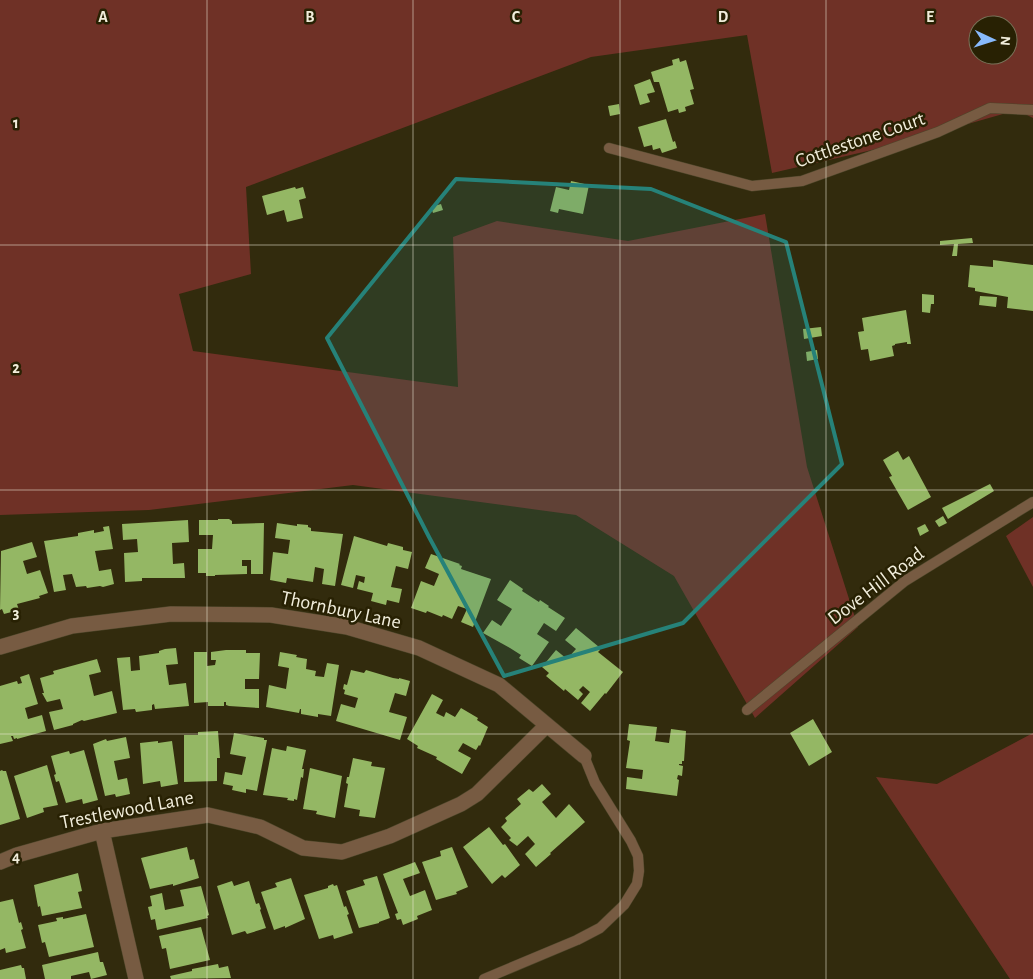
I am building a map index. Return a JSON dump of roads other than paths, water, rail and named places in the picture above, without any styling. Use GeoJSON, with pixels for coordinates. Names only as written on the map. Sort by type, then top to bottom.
{"type":"FeatureCollection","features":[{"type":"Feature","properties":{"kind":"street","name":"Thornbury Lane"},"geometry":{"type":"LineString","coordinates":[[0,647],[72,626],[171,614],[271,615],[348,628],[420,648],[499,685],[584,756]]}},
{"type":"Feature","properties":{"kind":"street","name":"Trestlewood Lane"},"geometry":{"type":"LineString","coordinates":[[0,862],[17,855],[102,831],[208,815],[260,827],[303,848],[342,852],[390,836],[461,804],[477,794],[547,725]]}},
{"type":"Feature","properties":{"kind":"street"},"geometry":{"type":"LineString","coordinates":[[102,831],[136,979]]}},
{"type":"Feature","properties":{"kind":"lane","name":"Cottlestone Court"},"geometry":{"type":"LineString","coordinates":[[609,148],[752,186],[802,181],[938,132],[990,108],[1033,110]]}},
{"type":"Feature","properties":{"kind":"lane","name":"Dove Hill Road"},"geometry":{"type":"LineString","coordinates":[[747,710],[905,581],[1033,502]]}},
{"type":"Feature","properties":{"kind":"lane"},"geometry":{"type":"LineString","coordinates":[[484,979],[577,940],[600,928],[624,904],[637,884],[639,871],[638,856],[631,841],[595,783],[584,756]]}}]}
